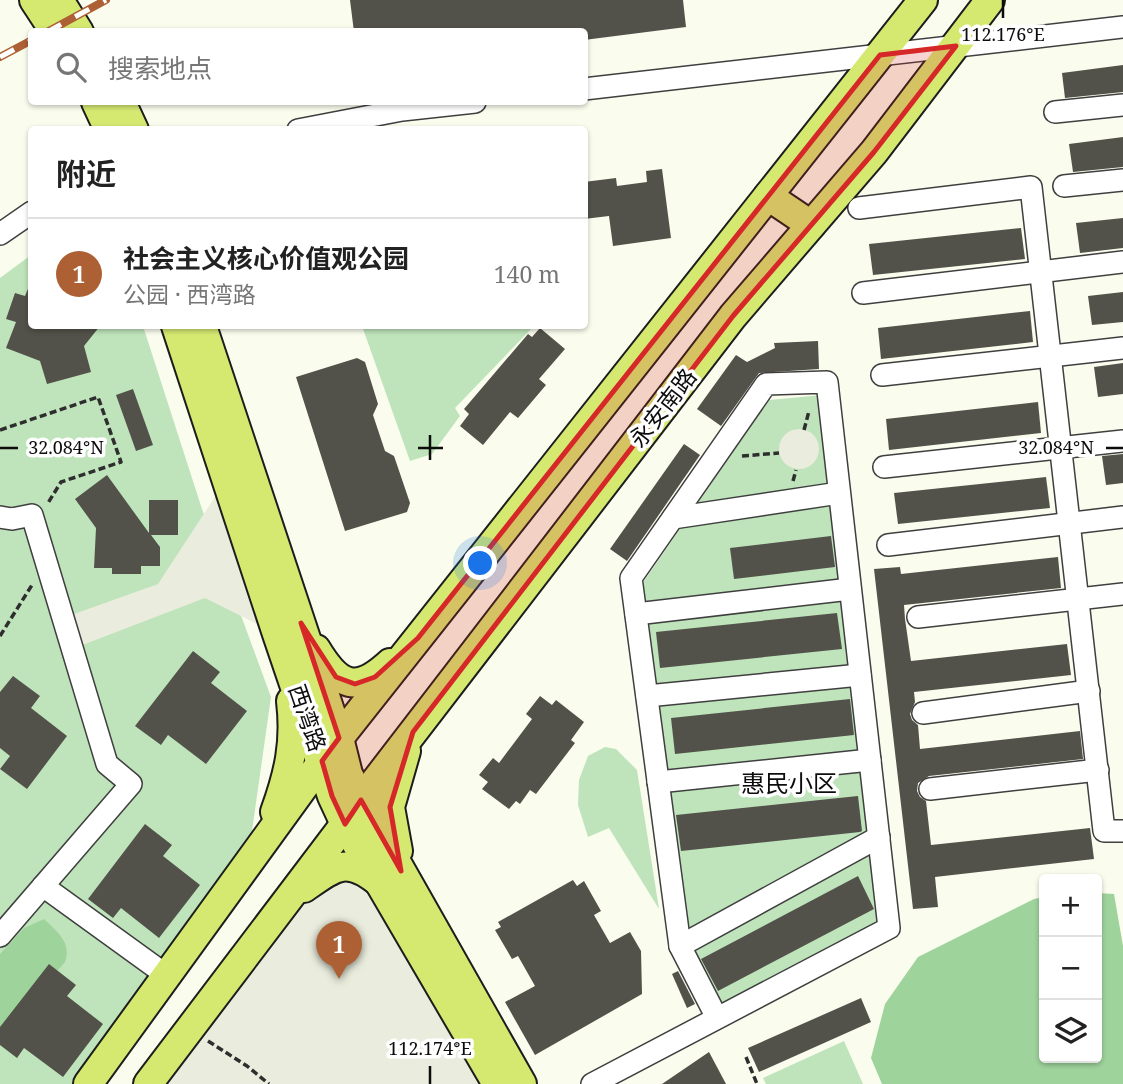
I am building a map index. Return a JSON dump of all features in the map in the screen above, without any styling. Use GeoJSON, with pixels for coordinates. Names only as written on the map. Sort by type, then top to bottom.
{"type":"FeatureCollection","features":[{"type":"Feature","properties":{"kind":"main road"},"geometry":{"type":"LineString","coordinates":[[34,0],[52,28]]}},
{"type":"Feature","properties":{"kind":"main road"},"geometry":{"type":"LineString","coordinates":[[59,0],[76,28]]}},
{"type":"Feature","properties":{"kind":"main road"},"geometry":{"type":"LineString","coordinates":[[88,1084],[339,738],[923,0]]}},
{"type":"Feature","properties":{"kind":"main road","name":"永安南路"},"geometry":{"type":"LineString","coordinates":[[148,1084],[361,800],[733,316],[874,152],[990,0]]}},
{"type":"Feature","properties":{"kind":"main road"},"geometry":{"type":"LineString","coordinates":[[97,105],[107,126]]}},
{"type":"Feature","properties":{"kind":"main road"},"geometry":{"type":"LineString","coordinates":[[122,105],[132,126]]}},
{"type":"Feature","properties":{"kind":"main road"},"geometry":{"type":"LineString","coordinates":[[768,196],[811,225]]}},
{"type":"Feature","properties":{"kind":"main road","name":"西湾路"},"geometry":{"type":"LineString","coordinates":[[177,329],[332,796],[345,824],[390,877],[522,1084]]}},
{"type":"Feature","properties":{"kind":"main road","name":"西湾路"},"geometry":{"type":"LineString","coordinates":[[203,329],[339,738],[348,774],[361,800],[390,877],[498,1084]]}},
{"type":"Feature","properties":{"kind":"main road"},"geometry":{"type":"LineString","coordinates":[[301,623],[336,677],[355,684],[375,677],[418,638]]}},
{"type":"Feature","properties":{"kind":"main road"},"geometry":{"type":"LineString","coordinates":[[264,840],[290,764],[294,731],[287,664]]}},
{"type":"Feature","properties":{"kind":"main road"},"geometry":{"type":"LineString","coordinates":[[288,900],[332,868],[347,866],[390,877],[390,807],[413,732]]}},
{"type":"Feature","properties":{"kind":"street"},"geometry":{"type":"LineString","coordinates":[[588,89],[1123,27]]}},
{"type":"Feature","properties":{"kind":"street"},"geometry":{"type":"LineString","coordinates":[[319,126],[402,110],[448,105]]}},
{"type":"Feature","properties":{"kind":"street"},"geometry":{"type":"LineString","coordinates":[[1055,112],[1123,105]]}},
{"type":"Feature","properties":{"kind":"street"},"geometry":{"type":"LineString","coordinates":[[1064,186],[1123,180]]}},
{"type":"Feature","properties":{"kind":"street"},"geometry":{"type":"LineString","coordinates":[[859,208],[1031,187],[1104,831],[1123,831]]}},
{"type":"Feature","properties":{"kind":"street"},"geometry":{"type":"LineString","coordinates":[[0,234],[28,215]]}},
{"type":"Feature","properties":{"kind":"street"},"geometry":{"type":"LineString","coordinates":[[863,293],[1123,262]]}},
{"type":"Feature","properties":{"kind":"street"},"geometry":{"type":"LineString","coordinates":[[882,375],[1123,348]]}},
{"type":"Feature","properties":{"kind":"street"},"geometry":{"type":"LineString","coordinates":[[592,1084],[889,928],[827,382],[766,384],[631,578],[680,946],[717,1018]]}},
{"type":"Feature","properties":{"kind":"street"},"geometry":{"type":"LineString","coordinates":[[884,467],[1123,441]]}},
{"type":"Feature","properties":{"kind":"street"},"geometry":{"type":"LineString","coordinates":[[673,518],[839,493]]}},
{"type":"Feature","properties":{"kind":"street"},"geometry":{"type":"LineString","coordinates":[[0,517],[12,519],[32,514],[107,764],[131,784],[0,936]]}},
{"type":"Feature","properties":{"kind":"street"},"geometry":{"type":"LineString","coordinates":[[888,545],[1123,517]]}},
{"type":"Feature","properties":{"kind":"street"},"geometry":{"type":"LineString","coordinates":[[636,614],[850,589]]}},
{"type":"Feature","properties":{"kind":"street"},"geometry":{"type":"LineString","coordinates":[[918,617],[1123,594]]}},
{"type":"Feature","properties":{"kind":"street"},"geometry":{"type":"LineString","coordinates":[[647,696],[860,675]]}},
{"type":"Feature","properties":{"kind":"street"},"geometry":{"type":"LineString","coordinates":[[923,713],[1089,691]]}},
{"type":"Feature","properties":{"kind":"street"},"geometry":{"type":"LineString","coordinates":[[658,782],[870,760]]}},
{"type":"Feature","properties":{"kind":"street"},"geometry":{"type":"LineString","coordinates":[[930,789],[1098,770]]}},
{"type":"Feature","properties":{"kind":"street"},"geometry":{"type":"LineString","coordinates":[[680,946],[879,838]]}},
{"type":"Feature","properties":{"kind":"street"},"geometry":{"type":"LineString","coordinates":[[43,886],[166,975]]}},
{"type":"Feature","properties":{"kind":"path"},"geometry":{"type":"LineString","coordinates":[[0,430],[98,397],[121,463],[61,482],[46,505],[32,514]]}},
{"type":"Feature","properties":{"kind":"path"},"geometry":{"type":"LineString","coordinates":[[715,457],[779,453]]}},
{"type":"Feature","properties":{"kind":"path"},"geometry":{"type":"LineString","coordinates":[[0,636],[46,562]]}},
{"type":"Feature","properties":{"kind":"path"},"geometry":{"type":"LineString","coordinates":[[189,1029],[247,1066],[269,1084]]}},
{"type":"Feature","properties":{"kind":"path"},"geometry":{"type":"LineString","coordinates":[[746,1057],[757,1084]]}},
{"type":"Feature","properties":{"kind":"highlighted area"},"geometry":{"type":"Polygon","coordinates":[[[956,46],[874,152],[733,316],[413,732],[390,807],[401,871],[361,800],[345,824],[332,796],[322,761],[339,738],[301,623],[336,677],[355,684],[375,677],[418,638],[880,55],[956,46]]]}},
{"type":"Feature","properties":{"kind":"green space"},"geometry":{"type":"Polygon","coordinates":[[[28,257],[28,329],[144,329],[202,509],[271,697],[251,838],[78,1084],[0,1084],[0,278],[28,257]]]}},
{"type":"Feature","properties":{"kind":"green space"},"geometry":{"type":"Polygon","coordinates":[[[363,329],[531,329],[455,408],[460,416],[432,454],[410,461],[363,329]]]}},
{"type":"Feature","properties":{"kind":"green space"},"geometry":{"type":"Polygon","coordinates":[[[822,395],[882,911],[876,926],[720,1005],[691,950],[642,584],[769,400],[822,395]]]}},
{"type":"Feature","properties":{"kind":"green space"},"geometry":{"type":"Polygon","coordinates":[[[605,747],[616,749],[637,770],[659,909],[609,828],[588,837],[578,805],[579,780],[588,756],[605,747]]]}},
{"type":"Feature","properties":{"kind":"green space"},"geometry":{"type":"Polygon","coordinates":[[[1102,893],[1114,894],[1123,946],[1123,1084],[882,1084],[871,1058],[885,1004],[918,957],[1039,898],[1039,1063],[1102,1063],[1102,893]]]}},
{"type":"Feature","properties":{"kind":"green space"},"geometry":{"type":"Polygon","coordinates":[[[44,919],[65,943],[65,962],[0,1035],[0,954],[24,928],[44,919]]]}},
{"type":"Feature","properties":{"kind":"green space"},"geometry":{"type":"Polygon","coordinates":[[[844,1041],[863,1084],[766,1084],[763,1078],[844,1041]]]}},
{"type":"Feature","properties":{"kind":"shaded area"},"geometry":{"type":"Polygon","coordinates":[[[799,429],[807,430],[813,435],[818,441],[818,457],[813,463],[807,468],[799,469],[791,468],[785,463],[780,457],[779,449],[780,441],[785,435],[791,430],[799,429]]]}},
{"type":"Feature","properties":{"kind":"shaded area"},"geometry":{"type":"Polygon","coordinates":[[[226,480],[277,634],[205,598],[72,649],[63,618],[158,584],[226,480]]]}},
{"type":"Feature","properties":{"kind":"shaded area"},"geometry":{"type":"Polygon","coordinates":[[[345,824],[497,1084],[148,1084],[345,824]]]}},
{"type":"Feature","properties":{"kind":"building"},"geometry":{"type":"Polygon","coordinates":[[[350,0],[683,0],[686,27],[588,39],[588,28],[354,28],[350,0]]]}},
{"type":"Feature","properties":{"kind":"building"},"geometry":{"type":"Polygon","coordinates":[[[1123,65],[1123,92],[1065,98],[1062,73],[1123,65]]]}},
{"type":"Feature","properties":{"kind":"building"},"geometry":{"type":"Polygon","coordinates":[[[1123,137],[1123,167],[1073,172],[1069,144],[1123,137]]]}},
{"type":"Feature","properties":{"kind":"building"},"geometry":{"type":"Polygon","coordinates":[[[662,169],[671,238],[613,246],[609,216],[588,219],[588,182],[616,178],[617,186],[647,182],[646,171],[662,169]]]}},
{"type":"Feature","properties":{"kind":"building"},"geometry":{"type":"Polygon","coordinates":[[[1123,218],[1123,248],[1080,253],[1076,223],[1123,218]]]}},
{"type":"Feature","properties":{"kind":"building"},"geometry":{"type":"Polygon","coordinates":[[[1021,228],[1025,259],[873,275],[869,244],[1021,228]]]}},
{"type":"Feature","properties":{"kind":"building"},"geometry":{"type":"Polygon","coordinates":[[[28,289],[28,329],[98,329],[84,346],[91,372],[47,384],[40,361],[6,348],[16,322],[6,319],[15,293],[25,296],[28,289]]]}},
{"type":"Feature","properties":{"kind":"building"},"geometry":{"type":"Polygon","coordinates":[[[1123,292],[1123,322],[1092,325],[1088,296],[1123,292]]]}},
{"type":"Feature","properties":{"kind":"building"},"geometry":{"type":"Polygon","coordinates":[[[1030,311],[1033,342],[881,359],[878,328],[1030,311]]]}},
{"type":"Feature","properties":{"kind":"building"},"geometry":{"type":"Polygon","coordinates":[[[541,329],[565,349],[539,379],[546,385],[518,418],[510,412],[483,445],[460,426],[469,414],[464,409],[528,334],[532,337],[541,329]]]}},
{"type":"Feature","properties":{"kind":"building"},"geometry":{"type":"Polygon","coordinates":[[[818,341],[819,369],[759,373],[721,426],[697,409],[736,355],[747,362],[775,348],[774,343],[818,341]]]}},
{"type":"Feature","properties":{"kind":"building"},"geometry":{"type":"Polygon","coordinates":[[[357,358],[365,362],[378,404],[373,415],[385,451],[394,456],[410,503],[407,512],[345,531],[296,377],[357,358]]]}},
{"type":"Feature","properties":{"kind":"building"},"geometry":{"type":"Polygon","coordinates":[[[1123,363],[1123,394],[1098,397],[1094,367],[1123,363]]]}},
{"type":"Feature","properties":{"kind":"building"},"geometry":{"type":"Polygon","coordinates":[[[133,389],[153,445],[136,451],[116,395],[133,389]]]}},
{"type":"Feature","properties":{"kind":"building"},"geometry":{"type":"Polygon","coordinates":[[[1038,402],[1041,433],[889,450],[886,419],[1038,402]]]}},
{"type":"Feature","properties":{"kind":"building"},"geometry":{"type":"Polygon","coordinates":[[[684,444],[700,455],[627,561],[610,549],[684,444]]]}},
{"type":"Feature","properties":{"kind":"building"},"geometry":{"type":"Polygon","coordinates":[[[1123,454],[1123,483],[1106,485],[1102,456],[1123,454]]]}},
{"type":"Feature","properties":{"kind":"building"},"geometry":{"type":"Polygon","coordinates":[[[107,475],[149,533],[149,500],[178,500],[178,535],[151,535],[160,547],[160,566],[141,566],[141,574],[112,574],[112,568],[94,568],[96,528],[75,499],[107,475]]]}},
{"type":"Feature","properties":{"kind":"building"},"geometry":{"type":"Polygon","coordinates":[[[1046,477],[1050,508],[898,524],[894,493],[1046,477]]]}},
{"type":"Feature","properties":{"kind":"building"},"geometry":{"type":"Polygon","coordinates":[[[831,536],[835,567],[734,579],[730,548],[831,536]]]}},
{"type":"Feature","properties":{"kind":"building"},"geometry":{"type":"Polygon","coordinates":[[[1058,557],[1061,588],[904,605],[905,619],[911,661],[1067,644],[1071,675],[914,692],[915,702],[910,714],[918,725],[920,749],[1080,731],[1083,759],[929,776],[918,783],[917,791],[926,801],[931,845],[1090,828],[1094,859],[935,877],[938,907],[913,909],[874,569],[900,567],[901,574],[1058,557]]]}},
{"type":"Feature","properties":{"kind":"building"},"geometry":{"type":"Polygon","coordinates":[[[837,613],[842,649],[660,668],[656,632],[837,613]]]}},
{"type":"Feature","properties":{"kind":"building"},"geometry":{"type":"Polygon","coordinates":[[[193,651],[220,672],[211,683],[247,711],[206,764],[168,735],[161,745],[135,726],[193,651]]]}},
{"type":"Feature","properties":{"kind":"building"},"geometry":{"type":"Polygon","coordinates":[[[13,676],[40,696],[31,708],[67,736],[27,789],[0,769],[10,756],[0,748],[0,692],[13,676]]]}},
{"type":"Feature","properties":{"kind":"building"},"geometry":{"type":"Polygon","coordinates":[[[540,696],[552,705],[556,700],[584,722],[571,740],[575,743],[536,794],[530,790],[520,804],[516,801],[509,809],[482,789],[488,782],[479,775],[493,758],[499,763],[532,719],[526,714],[540,696]]]}},
{"type":"Feature","properties":{"kind":"building"},"geometry":{"type":"Polygon","coordinates":[[[850,699],[854,735],[675,754],[671,718],[850,699]]]}},
{"type":"Feature","properties":{"kind":"building"},"geometry":{"type":"Polygon","coordinates":[[[858,796],[860,832],[681,851],[676,815],[858,796]]]}},
{"type":"Feature","properties":{"kind":"building"},"geometry":{"type":"Polygon","coordinates":[[[145,824],[172,845],[163,856],[200,885],[159,938],[121,908],[113,918],[88,899],[145,824]]]}},
{"type":"Feature","properties":{"kind":"building"},"geometry":{"type":"Polygon","coordinates":[[[858,876],[874,909],[718,991],[701,959],[858,876]]]}},
{"type":"Feature","properties":{"kind":"building"},"geometry":{"type":"Polygon","coordinates":[[[573,880],[577,886],[584,881],[601,911],[594,915],[610,943],[630,932],[641,951],[642,994],[535,1055],[505,1002],[535,986],[518,956],[512,959],[495,930],[501,927],[498,922],[573,880]]]}},
{"type":"Feature","properties":{"kind":"building"},"geometry":{"type":"Polygon","coordinates":[[[49,964],[76,985],[67,996],[103,1024],[63,1077],[24,1048],[17,1058],[0,1045],[0,1027],[49,964]]]}},
{"type":"Feature","properties":{"kind":"building"},"geometry":{"type":"Polygon","coordinates":[[[678,971],[695,1004],[687,1008],[672,974],[678,971]]]}},
{"type":"Feature","properties":{"kind":"building"},"geometry":{"type":"Polygon","coordinates":[[[861,998],[871,1022],[759,1072],[748,1048],[861,998]]]}},
{"type":"Feature","properties":{"kind":"building"},"geometry":{"type":"Polygon","coordinates":[[[709,1052],[726,1084],[662,1084],[709,1052]]]}},
{"type":"Feature","properties":{"kind":"railway"},"geometry":{"type":"LineString","coordinates":[[54,28],[106,0]]}},
{"type":"Feature","properties":{"kind":"railway"},"geometry":{"type":"LineString","coordinates":[[0,57],[28,42]]}},
{"type":"Feature","properties":{"kind":"place","name":"社会主义核心价值观公园"},"geometry":{"type":"Point","coordinates":[339,979]}},
{"type":"Feature","properties":{"kind":"district","name":"惠民小区"},"geometry":{"type":"Point","coordinates":[789,784]}}]}
